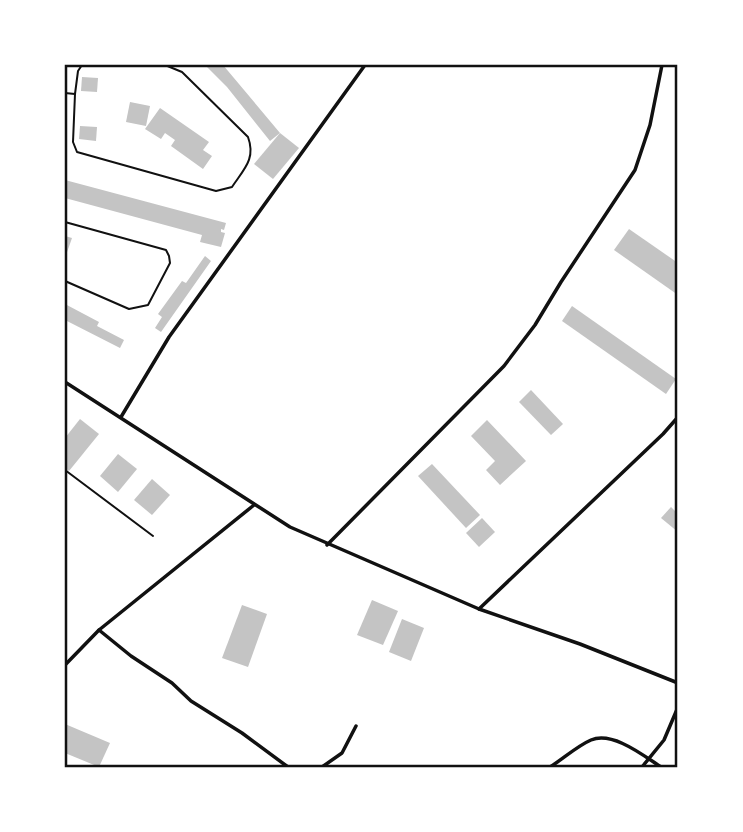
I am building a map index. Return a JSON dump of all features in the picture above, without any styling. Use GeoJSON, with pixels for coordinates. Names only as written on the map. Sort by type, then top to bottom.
{"type":"FeatureCollection","features":[{"type":"Feature","properties":{"kind":"street"},"geometry":{"type":"LineString","coordinates":[[121,417],[169,337],[365,65]]}},
{"type":"Feature","properties":{"kind":"street"},"geometry":{"type":"LineString","coordinates":[[327,545],[504,366],[535,325],[635,170],[650,125],[662,65]]}},
{"type":"Feature","properties":{"kind":"street"},"geometry":{"type":"LineString","coordinates":[[65,382],[290,527],[479,609],[580,644],[678,683]]}},
{"type":"Feature","properties":{"kind":"street"},"geometry":{"type":"LineString","coordinates":[[479,609],[678,417]]}},
{"type":"Feature","properties":{"kind":"street"},"geometry":{"type":"LineString","coordinates":[[65,665],[99,630],[254,505]]}},
{"type":"Feature","properties":{"kind":"street"},"geometry":{"type":"LineString","coordinates":[[99,630],[131,656],[172,683],[191,701],[242,733],[288,767]]}},
{"type":"Feature","properties":{"kind":"street"},"geometry":{"type":"LineString","coordinates":[[642,767],[664,740],[678,707]]}},
{"type":"Feature","properties":{"kind":"street"},"geometry":{"type":"LineString","coordinates":[[322,767],[342,753],[356,726]]}},
{"type":"Feature","properties":{"kind":"street"},"geometry":{"type":"LineString","coordinates":[[550,767],[592,740],[600,738],[615,741],[661,767]]}},
{"type":"Feature","properties":{"kind":"lane"},"geometry":{"type":"LineString","coordinates":[[82,65],[78,71],[75,94],[73,142],[78,152],[216,191],[232,187],[252,156],[248,137],[182,72],[165,65]]}},
{"type":"Feature","properties":{"kind":"lane"},"geometry":{"type":"LineString","coordinates":[[65,93],[75,94]]}},
{"type":"Feature","properties":{"kind":"lane"},"geometry":{"type":"LineString","coordinates":[[65,222],[166,250],[170,263],[148,306],[139,308],[129,309],[65,281]]}},
{"type":"Feature","properties":{"kind":"lane"},"geometry":{"type":"LineString","coordinates":[[65,470],[153,536]]}},
{"type":"Feature","properties":{"kind":"building"},"geometry":{"type":"Polygon","coordinates":[[[205,65],[223,65],[280,133],[270,141],[227,87],[205,65]]]}},
{"type":"Feature","properties":{"kind":"building"},"geometry":{"type":"Polygon","coordinates":[[[82,77],[98,78],[97,92],[81,91],[82,77]]]}},
{"type":"Feature","properties":{"kind":"building"},"geometry":{"type":"Polygon","coordinates":[[[130,102],[150,106],[146,126],[126,122],[130,102]]]}},
{"type":"Feature","properties":{"kind":"building"},"geometry":{"type":"Polygon","coordinates":[[[160,108],[209,142],[203,150],[212,156],[203,169],[171,146],[175,140],[165,133],[161,139],[145,129],[160,108]]]}},
{"type":"Feature","properties":{"kind":"building"},"geometry":{"type":"Polygon","coordinates":[[[80,126],[97,127],[96,141],[79,139],[80,126]]]}},
{"type":"Feature","properties":{"kind":"building"},"geometry":{"type":"Polygon","coordinates":[[[280,133],[299,148],[273,179],[254,164],[280,133]]]}},
{"type":"Feature","properties":{"kind":"building"},"geometry":{"type":"Polygon","coordinates":[[[65,180],[226,223],[224,230],[221,229],[221,232],[225,233],[221,247],[200,242],[202,235],[65,198],[65,180]]]}},
{"type":"Feature","properties":{"kind":"building"},"geometry":{"type":"Polygon","coordinates":[[[629,229],[678,263],[678,295],[614,250],[629,229]]]}},
{"type":"Feature","properties":{"kind":"building"},"geometry":{"type":"Polygon","coordinates":[[[65,236],[72,238],[65,258],[65,236]]]}},
{"type":"Feature","properties":{"kind":"building"},"geometry":{"type":"Polygon","coordinates":[[[205,256],[211,261],[161,332],[155,328],[162,317],[158,314],[182,281],[186,283],[205,256]]]}},
{"type":"Feature","properties":{"kind":"building"},"geometry":{"type":"Polygon","coordinates":[[[65,304],[99,322],[97,326],[124,340],[120,348],[65,320],[65,304]]]}},
{"type":"Feature","properties":{"kind":"building"},"geometry":{"type":"Polygon","coordinates":[[[572,306],[676,379],[666,394],[562,321],[572,306]]]}},
{"type":"Feature","properties":{"kind":"building"},"geometry":{"type":"Polygon","coordinates":[[[531,390],[563,424],[551,435],[519,402],[531,390]]]}},
{"type":"Feature","properties":{"kind":"building"},"geometry":{"type":"Polygon","coordinates":[[[80,419],[99,434],[69,471],[65,468],[65,438],[80,419]]]}},
{"type":"Feature","properties":{"kind":"building"},"geometry":{"type":"Polygon","coordinates":[[[487,420],[526,461],[500,485],[486,470],[495,461],[471,436],[487,420]]]}},
{"type":"Feature","properties":{"kind":"building"},"geometry":{"type":"Polygon","coordinates":[[[118,454],[137,469],[118,492],[100,476],[118,454]]]}},
{"type":"Feature","properties":{"kind":"building"},"geometry":{"type":"Polygon","coordinates":[[[432,464],[480,515],[466,528],[418,476],[432,464]]]}},
{"type":"Feature","properties":{"kind":"building"},"geometry":{"type":"Polygon","coordinates":[[[152,479],[170,495],[152,515],[134,500],[152,479]]]}},
{"type":"Feature","properties":{"kind":"building"},"geometry":{"type":"Polygon","coordinates":[[[671,507],[678,514],[678,532],[661,518],[671,507]]]}},
{"type":"Feature","properties":{"kind":"building"},"geometry":{"type":"Polygon","coordinates":[[[482,518],[495,532],[479,547],[466,533],[482,518]]]}},
{"type":"Feature","properties":{"kind":"building"},"geometry":{"type":"Polygon","coordinates":[[[372,600],[398,611],[383,645],[357,635],[372,600]]]}},
{"type":"Feature","properties":{"kind":"building"},"geometry":{"type":"Polygon","coordinates":[[[242,605],[267,614],[248,667],[222,658],[242,605]]]}},
{"type":"Feature","properties":{"kind":"building"},"geometry":{"type":"Polygon","coordinates":[[[402,619],[424,628],[411,661],[389,652],[402,619]]]}},
{"type":"Feature","properties":{"kind":"building"},"geometry":{"type":"Polygon","coordinates":[[[65,724],[110,743],[99,767],[65,753],[65,724]]]}}]}
